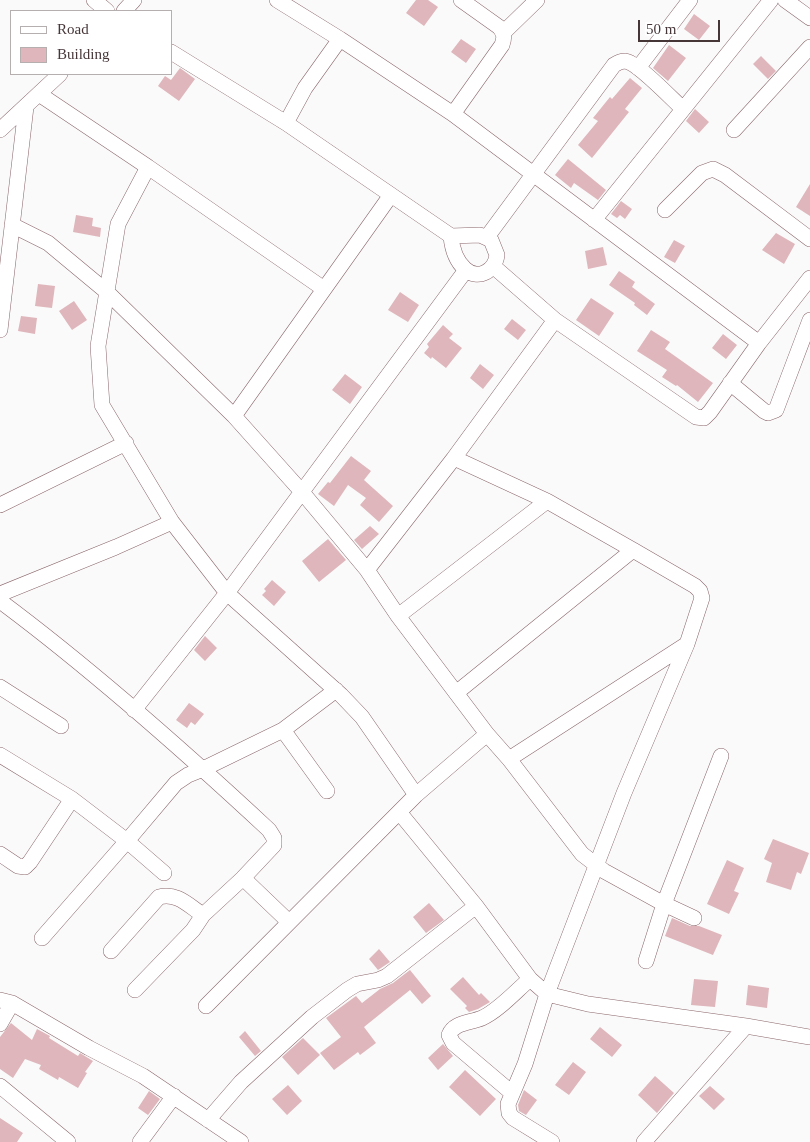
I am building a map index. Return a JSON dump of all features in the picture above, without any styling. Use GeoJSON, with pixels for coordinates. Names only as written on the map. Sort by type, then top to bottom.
{"type":"FeatureCollection","features":[{"type":"Feature","properties":{"kind":"street"},"geometry":{"type":"LineString","coordinates":[[94,0],[106,10]]}},
{"type":"Feature","properties":{"kind":"street"},"geometry":{"type":"LineString","coordinates":[[125,10],[134,0]]}},
{"type":"Feature","properties":{"kind":"street"},"geometry":{"type":"LineString","coordinates":[[277,0],[453,114],[759,343]]}},
{"type":"Feature","properties":{"kind":"street"},"geometry":{"type":"LineString","coordinates":[[462,0],[504,32]]}},
{"type":"Feature","properties":{"kind":"street"},"geometry":{"type":"LineString","coordinates":[[453,114],[502,45],[504,32],[537,0]]}},
{"type":"Feature","properties":{"kind":"street"},"geometry":{"type":"LineString","coordinates":[[638,68],[690,0]]}},
{"type":"Feature","properties":{"kind":"street"},"geometry":{"type":"LineString","coordinates":[[594,220],[771,0]]}},
{"type":"Feature","properties":{"kind":"street"},"geometry":{"type":"LineString","coordinates":[[785,0],[810,18]]}},
{"type":"Feature","properties":{"kind":"street"},"geometry":{"type":"LineString","coordinates":[[286,123],[305,88],[340,40]]}},
{"type":"Feature","properties":{"kind":"street"},"geometry":{"type":"LineString","coordinates":[[734,130],[810,47]]}},
{"type":"Feature","properties":{"kind":"street"},"geometry":{"type":"LineString","coordinates":[[172,53],[286,123],[451,236],[464,234],[487,237],[492,240],[496,249],[496,260],[493,266],[488,271],[479,274],[466,270],[457,260],[451,236]]}},
{"type":"Feature","properties":{"kind":"street"},"geometry":{"type":"LineString","coordinates":[[487,237],[614,65],[620,61],[626,61],[638,68],[683,109]]}},
{"type":"Feature","properties":{"kind":"street"},"geometry":{"type":"LineString","coordinates":[[0,130],[59,75]]}},
{"type":"Feature","properties":{"kind":"street"},"geometry":{"type":"LineString","coordinates":[[40,94],[324,289]]}},
{"type":"Feature","properties":{"kind":"street"},"geometry":{"type":"LineString","coordinates":[[0,330],[26,107]]}},
{"type":"Feature","properties":{"kind":"street"},"geometry":{"type":"LineString","coordinates":[[148,167],[118,224],[98,346],[102,404],[172,522],[227,593],[336,690],[362,717],[416,795]]}},
{"type":"Feature","properties":{"kind":"street"},"geometry":{"type":"LineString","coordinates":[[665,210],[702,173],[713,169],[725,175],[810,239]]}},
{"type":"Feature","properties":{"kind":"street"},"geometry":{"type":"LineString","coordinates":[[234,416],[391,195]]}},
{"type":"Feature","properties":{"kind":"street"},"geometry":{"type":"LineString","coordinates":[[12,225],[48,242],[107,292],[234,416],[302,492],[367,570],[398,616],[456,694],[509,759],[572,843],[595,865],[664,904],[694,918]]}},
{"type":"Feature","properties":{"kind":"street"},"geometry":{"type":"LineString","coordinates":[[493,266],[555,320],[696,417],[704,418],[810,278]]}},
{"type":"Feature","properties":{"kind":"street"},"geometry":{"type":"LineString","coordinates":[[134,710],[227,593],[466,270]]}},
{"type":"Feature","properties":{"kind":"street"},"geometry":{"type":"LineString","coordinates":[[367,570],[454,458],[555,320]]}},
{"type":"Feature","properties":{"kind":"street"},"geometry":{"type":"LineString","coordinates":[[730,383],[764,411],[768,413],[776,410],[810,320]]}},
{"type":"Feature","properties":{"kind":"street"},"geometry":{"type":"LineString","coordinates":[[0,505],[126,443]]}},
{"type":"Feature","properties":{"kind":"street"},"geometry":{"type":"LineString","coordinates":[[454,458],[547,501],[695,586],[700,591],[702,598],[687,644],[595,865],[573,929],[547,994],[525,1064],[508,1104],[509,1112],[514,1118],[552,1142]]}},
{"type":"Feature","properties":{"kind":"street"},"geometry":{"type":"LineString","coordinates":[[398,616],[547,501]]}},
{"type":"Feature","properties":{"kind":"street"},"geometry":{"type":"LineString","coordinates":[[0,594],[172,522]]}},
{"type":"Feature","properties":{"kind":"street"},"geometry":{"type":"LineString","coordinates":[[456,694],[633,550]]}},
{"type":"Feature","properties":{"kind":"street"},"geometry":{"type":"LineString","coordinates":[[0,601],[49,637],[203,769],[269,830],[274,838],[274,845],[243,878],[203,915],[193,930],[135,990]]}},
{"type":"Feature","properties":{"kind":"street"},"geometry":{"type":"LineString","coordinates":[[509,759],[687,644]]}},
{"type":"Feature","properties":{"kind":"street"},"geometry":{"type":"LineString","coordinates":[[0,687],[61,726]]}},
{"type":"Feature","properties":{"kind":"street"},"geometry":{"type":"LineString","coordinates":[[42,938],[128,841],[176,783],[188,775],[283,730],[336,690]]}},
{"type":"Feature","properties":{"kind":"street"},"geometry":{"type":"LineString","coordinates":[[283,730],[327,791]]}},
{"type":"Feature","properties":{"kind":"street"},"geometry":{"type":"LineString","coordinates":[[206,1006],[416,795],[487,734]]}},
{"type":"Feature","properties":{"kind":"street"},"geometry":{"type":"LineString","coordinates":[[0,755],[72,799],[128,841],[164,873]]}},
{"type":"Feature","properties":{"kind":"street"},"geometry":{"type":"LineString","coordinates":[[646,960],[664,904],[720,756]]}},
{"type":"Feature","properties":{"kind":"street"},"geometry":{"type":"LineString","coordinates":[[0,854],[18,866],[25,867],[72,799]]}},
{"type":"Feature","properties":{"kind":"street"},"geometry":{"type":"LineString","coordinates":[[399,812],[476,906],[530,979],[547,994],[588,1004],[810,1037]]}},
{"type":"Feature","properties":{"kind":"street"},"geometry":{"type":"LineString","coordinates":[[243,878],[289,922]]}},
{"type":"Feature","properties":{"kind":"street"},"geometry":{"type":"LineString","coordinates":[[111,951],[160,897],[173,895],[203,915]]}},
{"type":"Feature","properties":{"kind":"street"},"geometry":{"type":"LineString","coordinates":[[208,1120],[241,1082],[312,1018],[347,990],[357,984],[378,980],[386,976],[476,906]]}},
{"type":"Feature","properties":{"kind":"street"},"geometry":{"type":"LineString","coordinates":[[512,1093],[453,1043],[449,1035],[452,1028],[489,1014],[530,979]]}},
{"type":"Feature","properties":{"kind":"street"},"geometry":{"type":"LineString","coordinates":[[0,1024],[6,1001],[143,1076],[241,1142]]}},
{"type":"Feature","properties":{"kind":"street"},"geometry":{"type":"LineString","coordinates":[[644,1142],[746,1026]]}},
{"type":"Feature","properties":{"kind":"street"},"geometry":{"type":"LineString","coordinates":[[0,1086],[68,1142]]}},
{"type":"Feature","properties":{"kind":"street"},"geometry":{"type":"LineString","coordinates":[[140,1142],[174,1096]]}},
{"type":"Feature","properties":{"kind":"building"},"geometry":{"type":"Polygon","coordinates":[[[416,0],[428,0],[438,7],[424,26],[406,13],[416,0]]]}},
{"type":"Feature","properties":{"kind":"building"},"geometry":{"type":"Polygon","coordinates":[[[694,14],[710,26],[699,40],[684,29],[694,14]]]}},
{"type":"Feature","properties":{"kind":"building"},"geometry":{"type":"Polygon","coordinates":[[[461,39],[476,49],[466,63],[451,52],[461,39]]]}},
{"type":"Feature","properties":{"kind":"building"},"geometry":{"type":"Polygon","coordinates":[[[669,45],[686,58],[668,81],[653,68],[669,45]]]}},
{"type":"Feature","properties":{"kind":"building"},"geometry":{"type":"Polygon","coordinates":[[[761,56],[776,71],[768,79],[753,64],[761,56]]]}},
{"type":"Feature","properties":{"kind":"building"},"geometry":{"type":"Polygon","coordinates":[[[180,68],[195,79],[179,101],[158,86],[165,76],[171,80],[180,68]]]}},
{"type":"Feature","properties":{"kind":"building"},"geometry":{"type":"Polygon","coordinates":[[[630,78],[642,88],[625,109],[629,112],[592,158],[578,145],[598,121],[593,118],[610,97],[612,99],[630,78]]]}},
{"type":"Feature","properties":{"kind":"building"},"geometry":{"type":"Polygon","coordinates":[[[695,109],[709,122],[699,133],[686,121],[695,109]]]}},
{"type":"Feature","properties":{"kind":"building"},"geometry":{"type":"Polygon","coordinates":[[[568,159],[606,190],[598,200],[574,183],[571,188],[555,175],[568,159]]]}},
{"type":"Feature","properties":{"kind":"building"},"geometry":{"type":"Polygon","coordinates":[[[810,184],[810,216],[796,207],[810,184]]]}},
{"type":"Feature","properties":{"kind":"building"},"geometry":{"type":"Polygon","coordinates":[[[621,201],[632,209],[625,219],[620,215],[617,218],[611,214],[621,201]]]}},
{"type":"Feature","properties":{"kind":"building"},"geometry":{"type":"Polygon","coordinates":[[[76,215],[93,218],[92,226],[101,228],[100,237],[73,232],[76,215]]]}},
{"type":"Feature","properties":{"kind":"building"},"geometry":{"type":"Polygon","coordinates":[[[776,233],[795,244],[784,264],[762,250],[776,233]]]}},
{"type":"Feature","properties":{"kind":"building"},"geometry":{"type":"Polygon","coordinates":[[[674,240],[685,246],[675,263],[664,257],[674,240]]]}},
{"type":"Feature","properties":{"kind":"building"},"geometry":{"type":"Polygon","coordinates":[[[603,247],[607,265],[588,269],[585,251],[603,247]]]}},
{"type":"Feature","properties":{"kind":"building"},"geometry":{"type":"Polygon","coordinates":[[[619,271],[635,282],[632,287],[655,304],[647,315],[634,305],[635,303],[609,285],[619,271]]]}},
{"type":"Feature","properties":{"kind":"building"},"geometry":{"type":"Polygon","coordinates":[[[38,284],[55,286],[52,308],[35,306],[38,284]]]}},
{"type":"Feature","properties":{"kind":"building"},"geometry":{"type":"Polygon","coordinates":[[[400,292],[419,305],[408,322],[388,310],[400,292]]]}},
{"type":"Feature","properties":{"kind":"building"},"geometry":{"type":"Polygon","coordinates":[[[591,298],[614,313],[599,336],[576,320],[591,298]]]}},
{"type":"Feature","properties":{"kind":"building"},"geometry":{"type":"Polygon","coordinates":[[[74,301],[87,320],[72,330],[59,311],[74,301]]]}},
{"type":"Feature","properties":{"kind":"building"},"geometry":{"type":"Polygon","coordinates":[[[21,316],[37,318],[35,334],[18,331],[21,316]]]}},
{"type":"Feature","properties":{"kind":"building"},"geometry":{"type":"Polygon","coordinates":[[[512,319],[526,330],[518,340],[504,329],[512,319]]]}},
{"type":"Feature","properties":{"kind":"building"},"geometry":{"type":"Polygon","coordinates":[[[443,325],[453,334],[449,338],[462,348],[446,368],[424,353],[429,347],[427,344],[443,325]]]}},
{"type":"Feature","properties":{"kind":"building"},"geometry":{"type":"Polygon","coordinates":[[[651,330],[670,342],[665,349],[713,383],[698,402],[677,385],[662,377],[667,370],[637,351],[651,330]]]}},
{"type":"Feature","properties":{"kind":"building"},"geometry":{"type":"Polygon","coordinates":[[[723,334],[737,345],[726,359],[712,348],[723,334]]]}},
{"type":"Feature","properties":{"kind":"building"},"geometry":{"type":"Polygon","coordinates":[[[480,364],[494,375],[483,389],[470,378],[480,364]]]}},
{"type":"Feature","properties":{"kind":"building"},"geometry":{"type":"Polygon","coordinates":[[[345,374],[362,387],[350,404],[332,390],[345,374]]]}},
{"type":"Feature","properties":{"kind":"building"},"geometry":{"type":"Polygon","coordinates":[[[351,456],[371,471],[364,480],[393,506],[379,522],[360,505],[366,498],[348,485],[334,506],[318,494],[328,482],[330,483],[351,456]]]}},
{"type":"Feature","properties":{"kind":"building"},"geometry":{"type":"Polygon","coordinates":[[[370,526],[379,534],[362,549],[354,540],[370,526]]]}},
{"type":"Feature","properties":{"kind":"building"},"geometry":{"type":"Polygon","coordinates":[[[328,539],[346,560],[319,582],[302,561],[328,539]]]}},
{"type":"Feature","properties":{"kind":"building"},"geometry":{"type":"Polygon","coordinates":[[[272,580],[286,592],[274,606],[262,595],[266,591],[264,589],[272,580]]]}},
{"type":"Feature","properties":{"kind":"building"},"geometry":{"type":"Polygon","coordinates":[[[205,636],[217,648],[205,661],[194,650],[205,636]]]}},
{"type":"Feature","properties":{"kind":"building"},"geometry":{"type":"Polygon","coordinates":[[[189,703],[204,714],[195,725],[191,722],[187,728],[176,720],[189,703]]]}},
{"type":"Feature","properties":{"kind":"building"},"geometry":{"type":"Polygon","coordinates":[[[773,839],[809,853],[801,874],[797,872],[791,890],[766,882],[772,863],[764,859],[773,839]]]}},
{"type":"Feature","properties":{"kind":"building"},"geometry":{"type":"Polygon","coordinates":[[[727,860],[744,868],[734,891],[739,893],[729,914],[707,904],[727,860]]]}},
{"type":"Feature","properties":{"kind":"building"},"geometry":{"type":"Polygon","coordinates":[[[429,903],[444,920],[426,933],[413,917],[429,903]]]}},
{"type":"Feature","properties":{"kind":"building"},"geometry":{"type":"Polygon","coordinates":[[[672,918],[690,926],[699,926],[722,935],[713,955],[665,936],[672,918]]]}},
{"type":"Feature","properties":{"kind":"building"},"geometry":{"type":"Polygon","coordinates":[[[379,949],[390,962],[378,970],[369,959],[379,949]]]}},
{"type":"Feature","properties":{"kind":"building"},"geometry":{"type":"Polygon","coordinates":[[[410,970],[431,996],[422,1004],[410,990],[364,1027],[376,1043],[360,1055],[358,1052],[334,1070],[320,1053],[341,1037],[326,1018],[356,996],[362,1003],[410,970]]]}},
{"type":"Feature","properties":{"kind":"building"},"geometry":{"type":"Polygon","coordinates":[[[463,977],[479,995],[481,993],[490,1002],[469,1012],[465,1008],[467,1006],[450,989],[463,977]]]}},
{"type":"Feature","properties":{"kind":"building"},"geometry":{"type":"Polygon","coordinates":[[[694,979],[718,981],[715,1007],[691,1005],[694,979]]]}},
{"type":"Feature","properties":{"kind":"building"},"geometry":{"type":"Polygon","coordinates":[[[748,985],[769,988],[767,1008],[746,1005],[748,985]]]}},
{"type":"Feature","properties":{"kind":"building"},"geometry":{"type":"Polygon","coordinates":[[[11,1023],[32,1040],[37,1029],[78,1056],[80,1053],[93,1061],[85,1072],[87,1073],[78,1088],[59,1077],[58,1080],[39,1069],[41,1065],[25,1059],[13,1078],[0,1069],[0,1037],[11,1023]]]}},
{"type":"Feature","properties":{"kind":"building"},"geometry":{"type":"Polygon","coordinates":[[[600,1027],[622,1045],[612,1057],[590,1039],[600,1027]]]}},
{"type":"Feature","properties":{"kind":"building"},"geometry":{"type":"Polygon","coordinates":[[[245,1031],[261,1051],[255,1056],[239,1037],[245,1031]]]}},
{"type":"Feature","properties":{"kind":"building"},"geometry":{"type":"Polygon","coordinates":[[[303,1038],[320,1055],[298,1075],[282,1057],[303,1038]]]}},
{"type":"Feature","properties":{"kind":"building"},"geometry":{"type":"Polygon","coordinates":[[[443,1044],[453,1056],[438,1070],[428,1058],[443,1044]]]}},
{"type":"Feature","properties":{"kind":"building"},"geometry":{"type":"Polygon","coordinates":[[[573,1062],[586,1072],[569,1095],[555,1085],[573,1062]]]}},
{"type":"Feature","properties":{"kind":"building"},"geometry":{"type":"Polygon","coordinates":[[[465,1070],[496,1099],[480,1116],[449,1087],[465,1070]]]}},
{"type":"Feature","properties":{"kind":"building"},"geometry":{"type":"Polygon","coordinates":[[[655,1076],[674,1093],[657,1113],[638,1095],[655,1076]]]}},
{"type":"Feature","properties":{"kind":"building"},"geometry":{"type":"Polygon","coordinates":[[[288,1085],[302,1101],[287,1115],[272,1099],[288,1085]]]}},
{"type":"Feature","properties":{"kind":"building"},"geometry":{"type":"Polygon","coordinates":[[[710,1086],[725,1099],[714,1110],[699,1096],[710,1086]]]}},
{"type":"Feature","properties":{"kind":"building"},"geometry":{"type":"Polygon","coordinates":[[[524,1090],[537,1100],[526,1115],[519,1111],[518,1105],[524,1090]]]}},
{"type":"Feature","properties":{"kind":"building"},"geometry":{"type":"Polygon","coordinates":[[[149,1091],[160,1099],[148,1115],[138,1108],[149,1091]]]}},
{"type":"Feature","properties":{"kind":"building"},"geometry":{"type":"Polygon","coordinates":[[[0,1118],[23,1133],[17,1142],[0,1142],[0,1118]]]}}]}
